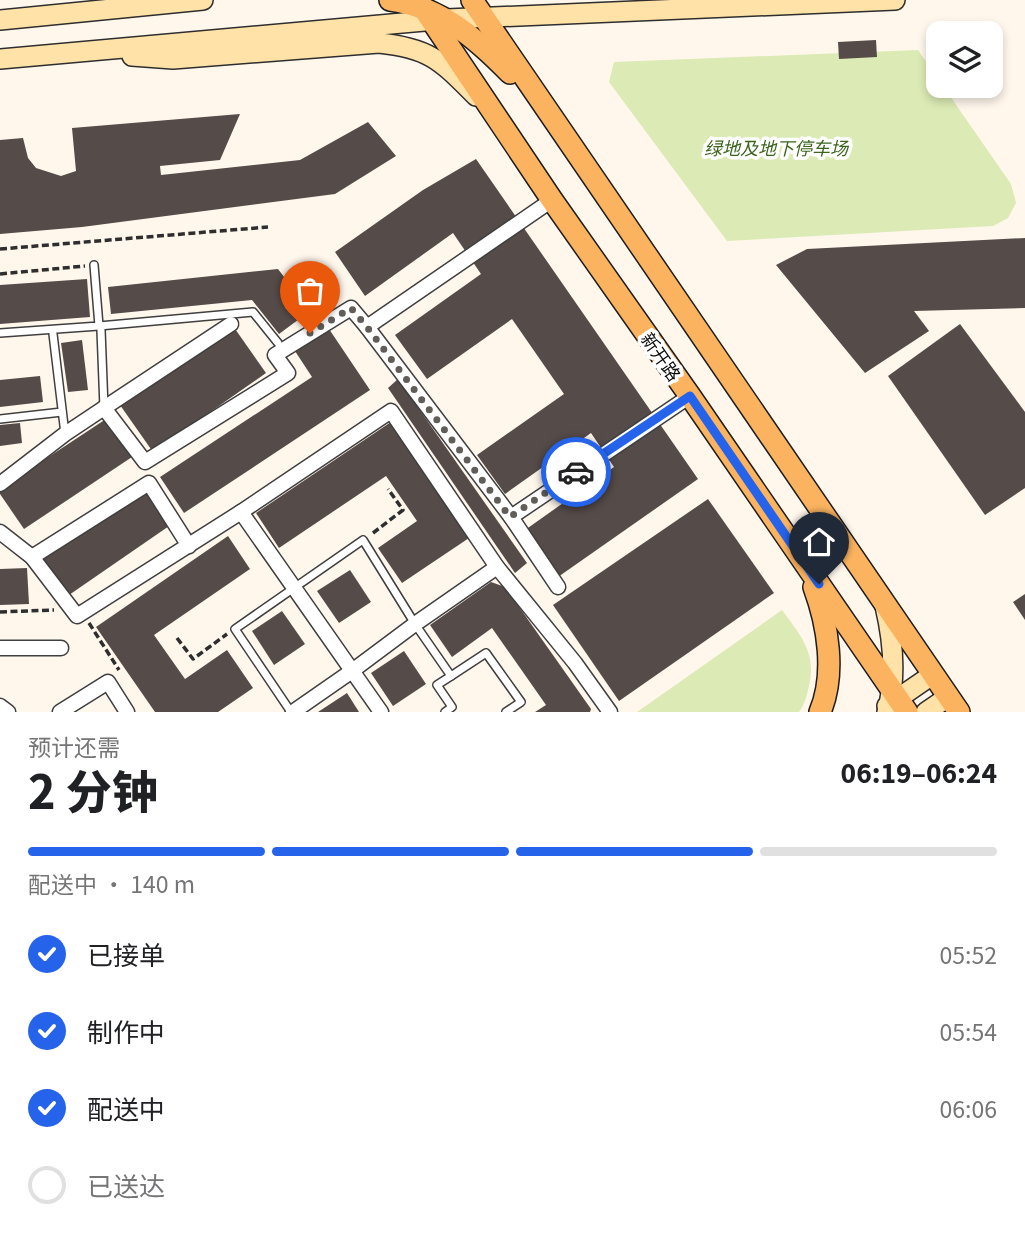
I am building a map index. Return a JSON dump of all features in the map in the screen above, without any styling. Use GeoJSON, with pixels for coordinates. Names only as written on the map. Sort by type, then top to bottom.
{"type":"FeatureCollection","features":[{"type":"Feature","properties":{"kind":"main road"},"geometry":{"type":"LineString","coordinates":[[0,20],[203,0]]}},
{"type":"Feature","properties":{"kind":"main road"},"geometry":{"type":"LineString","coordinates":[[390,0],[430,12],[472,37],[542,103]]}},
{"type":"Feature","properties":{"kind":"main road"},"geometry":{"type":"LineString","coordinates":[[0,59],[430,12],[885,0]]}},
{"type":"Feature","properties":{"kind":"main road"},"geometry":{"type":"LineString","coordinates":[[477,9],[953,705],[926,712]]}},
{"type":"Feature","properties":{"kind":"main road","name":"新开路"},"geometry":{"type":"LineString","coordinates":[[430,12],[552,200],[804,562],[892,705]]}},
{"type":"Feature","properties":{"kind":"main road"},"geometry":{"type":"LineString","coordinates":[[93,50],[173,59],[379,43],[404,46],[426,53],[443,64],[498,119]]}},
{"type":"Feature","properties":{"kind":"main road"},"geometry":{"type":"LineString","coordinates":[[804,562],[821,610],[828,650],[827,688],[820,712]]}},
{"type":"Feature","properties":{"kind":"main road"},"geometry":{"type":"LineString","coordinates":[[885,606],[892,643],[892,705]]}},
{"type":"Feature","properties":{"kind":"main road"},"geometry":{"type":"LineString","coordinates":[[892,705],[932,674]]}},
{"type":"Feature","properties":{"kind":"street"},"geometry":{"type":"LineString","coordinates":[[367,327],[552,200]]}},
{"type":"Feature","properties":{"kind":"street"},"geometry":{"type":"LineString","coordinates":[[104,408],[145,462],[288,373],[275,355],[351,308],[510,517],[558,587]]}},
{"type":"Feature","properties":{"kind":"street"},"geometry":{"type":"LineString","coordinates":[[0,484],[65,434],[231,324]]}},
{"type":"Feature","properties":{"kind":"street"},"geometry":{"type":"LineString","coordinates":[[510,517],[690,396]]}},
{"type":"Feature","properties":{"kind":"street"},"geometry":{"type":"LineString","coordinates":[[0,531],[33,557],[77,611],[189,546],[391,411],[497,567],[575,663],[610,712]]}},
{"type":"Feature","properties":{"kind":"street"},"geometry":{"type":"LineString","coordinates":[[33,557],[149,484],[189,546]]}},
{"type":"Feature","properties":{"kind":"street"},"geometry":{"type":"LineString","coordinates":[[241,512],[381,712]]}},
{"type":"Feature","properties":{"kind":"street"},"geometry":{"type":"LineString","coordinates":[[292,712],[497,567]]}},
{"type":"Feature","properties":{"kind":"street"},"geometry":{"type":"LineString","coordinates":[[0,648],[61,648]]}},
{"type":"Feature","properties":{"kind":"street"},"geometry":{"type":"LineString","coordinates":[[60,712],[108,682],[127,712]]}},
{"type":"Feature","properties":{"kind":"street"},"geometry":{"type":"LineString","coordinates":[[0,706],[8,712]]}},
{"type":"Feature","properties":{"kind":"lane"},"geometry":{"type":"LineString","coordinates":[[94,265],[104,408]]}},
{"type":"Feature","properties":{"kind":"lane"},"geometry":{"type":"LineString","coordinates":[[0,333],[100,328],[253,312],[278,343]]}},
{"type":"Feature","properties":{"kind":"lane"},"geometry":{"type":"LineString","coordinates":[[53,334],[65,434]]}},
{"type":"Feature","properties":{"kind":"lane"},"geometry":{"type":"LineString","coordinates":[[0,419],[62,412]]}},
{"type":"Feature","properties":{"kind":"lane"},"geometry":{"type":"LineString","coordinates":[[292,712],[235,629],[363,540],[451,676]]}},
{"type":"Feature","properties":{"kind":"lane"},"geometry":{"type":"LineString","coordinates":[[451,710],[437,685],[486,653],[522,702],[506,712]]}},
{"type":"Feature","properties":{"kind":"path"},"geometry":{"type":"LineString","coordinates":[[0,249],[268,227]]}},
{"type":"Feature","properties":{"kind":"path"},"geometry":{"type":"LineString","coordinates":[[0,274],[94,265]]}},
{"type":"Feature","properties":{"kind":"path"},"geometry":{"type":"LineString","coordinates":[[363,540],[403,510],[388,489]]}},
{"type":"Feature","properties":{"kind":"path"},"geometry":{"type":"LineString","coordinates":[[0,612],[77,611],[125,679]]}},
{"type":"Feature","properties":{"kind":"path"},"geometry":{"type":"LineString","coordinates":[[177,638],[193,659],[235,629]]}},
{"type":"Feature","properties":{"kind":"green space","name":"绿地及地下停车场"},"geometry":{"type":"Polygon","coordinates":[[[918,50],[926,62],[926,98],[951,98],[1011,184],[1016,203],[1008,218],[993,226],[727,241],[609,82],[614,62],[918,50]]]}},
{"type":"Feature","properties":{"kind":"green space"},"geometry":{"type":"Polygon","coordinates":[[[782,610],[805,645],[811,663],[807,693],[799,712],[637,712],[782,610]]]}},
{"type":"Feature","properties":{"kind":"building"},"geometry":{"type":"Polygon","coordinates":[[[876,40],[877,57],[839,59],[838,42],[876,40]]]}},
{"type":"Feature","properties":{"kind":"building"},"geometry":{"type":"Polygon","coordinates":[[[240,114],[220,160],[160,166],[161,175],[300,160],[368,122],[396,156],[335,194],[82,227],[0,234],[0,140],[23,138],[28,158],[36,168],[61,176],[76,171],[72,128],[240,114]]]}},
{"type":"Feature","properties":{"kind":"building"},"geometry":{"type":"Polygon","coordinates":[[[476,159],[698,479],[558,577],[525,530],[614,467],[591,433],[505,494],[477,455],[564,394],[512,319],[427,379],[395,335],[481,274],[453,233],[365,296],[335,252],[423,190],[476,159]]]}},
{"type":"Feature","properties":{"kind":"building"},"geometry":{"type":"Polygon","coordinates":[[[1025,238],[1025,308],[914,311],[929,331],[865,373],[776,265],[807,249],[1025,238]]]}},
{"type":"Feature","properties":{"kind":"building"},"geometry":{"type":"Polygon","coordinates":[[[278,269],[310,311],[279,334],[252,300],[111,314],[108,287],[278,269]]]}},
{"type":"Feature","properties":{"kind":"building"},"geometry":{"type":"Polygon","coordinates":[[[87,279],[90,317],[0,324],[0,285],[87,279]]]}},
{"type":"Feature","properties":{"kind":"building"},"geometry":{"type":"Polygon","coordinates":[[[960,324],[1025,412],[1025,488],[985,515],[888,376],[960,324]]]}},
{"type":"Feature","properties":{"kind":"building"},"geometry":{"type":"Polygon","coordinates":[[[233,326],[266,373],[153,452],[120,405],[233,326]]]}},
{"type":"Feature","properties":{"kind":"building"},"geometry":{"type":"Polygon","coordinates":[[[327,326],[370,390],[184,513],[160,477],[312,377],[293,348],[327,326]]]}},
{"type":"Feature","properties":{"kind":"building"},"geometry":{"type":"Polygon","coordinates":[[[82,340],[88,390],[68,392],[61,343],[82,340]]]}},
{"type":"Feature","properties":{"kind":"building"},"geometry":{"type":"Polygon","coordinates":[[[40,376],[43,402],[0,407],[0,380],[40,376]]]}},
{"type":"Feature","properties":{"kind":"building"},"geometry":{"type":"Polygon","coordinates":[[[398,379],[527,563],[515,573],[388,388],[398,379]]]}},
{"type":"Feature","properties":{"kind":"building"},"geometry":{"type":"Polygon","coordinates":[[[106,419],[132,457],[24,529],[0,494],[0,489],[106,419]]]}},
{"type":"Feature","properties":{"kind":"building"},"geometry":{"type":"Polygon","coordinates":[[[391,422],[469,538],[402,583],[378,548],[417,521],[386,476],[279,548],[256,513],[391,422]]]}},
{"type":"Feature","properties":{"kind":"building"},"geometry":{"type":"Polygon","coordinates":[[[20,423],[22,443],[0,446],[0,425],[20,423]]]}},
{"type":"Feature","properties":{"kind":"building"},"geometry":{"type":"Polygon","coordinates":[[[146,487],[172,524],[69,595],[43,559],[146,487]]]}},
{"type":"Feature","properties":{"kind":"building"},"geometry":{"type":"Polygon","coordinates":[[[708,499],[774,593],[619,701],[553,605],[708,499]]]}},
{"type":"Feature","properties":{"kind":"building"},"geometry":{"type":"Polygon","coordinates":[[[228,536],[250,569],[154,635],[185,679],[227,650],[253,688],[218,712],[155,712],[96,627],[228,536]]]}},
{"type":"Feature","properties":{"kind":"building"},"geometry":{"type":"Polygon","coordinates":[[[27,568],[29,604],[0,605],[0,569],[27,568]]]}},
{"type":"Feature","properties":{"kind":"building"},"geometry":{"type":"Polygon","coordinates":[[[350,570],[371,602],[339,623],[317,591],[350,570]]]}},
{"type":"Feature","properties":{"kind":"building"},"geometry":{"type":"Polygon","coordinates":[[[491,582],[505,587],[591,709],[590,712],[535,712],[546,705],[492,628],[452,657],[430,625],[491,582]]]}},
{"type":"Feature","properties":{"kind":"building"},"geometry":{"type":"Polygon","coordinates":[[[1025,594],[1025,620],[1013,602],[1025,594]]]}},
{"type":"Feature","properties":{"kind":"building"},"geometry":{"type":"Polygon","coordinates":[[[282,611],[305,644],[274,665],[252,631],[282,611]]]}},
{"type":"Feature","properties":{"kind":"building"},"geometry":{"type":"Polygon","coordinates":[[[404,651],[426,684],[393,706],[371,673],[404,651]]]}},
{"type":"Feature","properties":{"kind":"building"},"geometry":{"type":"Polygon","coordinates":[[[347,693],[359,712],[318,712],[347,693]]]}},
{"type":"Feature","properties":{"kind":"way so far"},"geometry":{"type":"LineString","coordinates":[[310,333],[351,308],[510,517],[576,472]]}},
{"type":"Feature","properties":{"kind":"route"},"geometry":{"type":"LineString","coordinates":[[576,472],[690,396],[819,584]]}}]}
